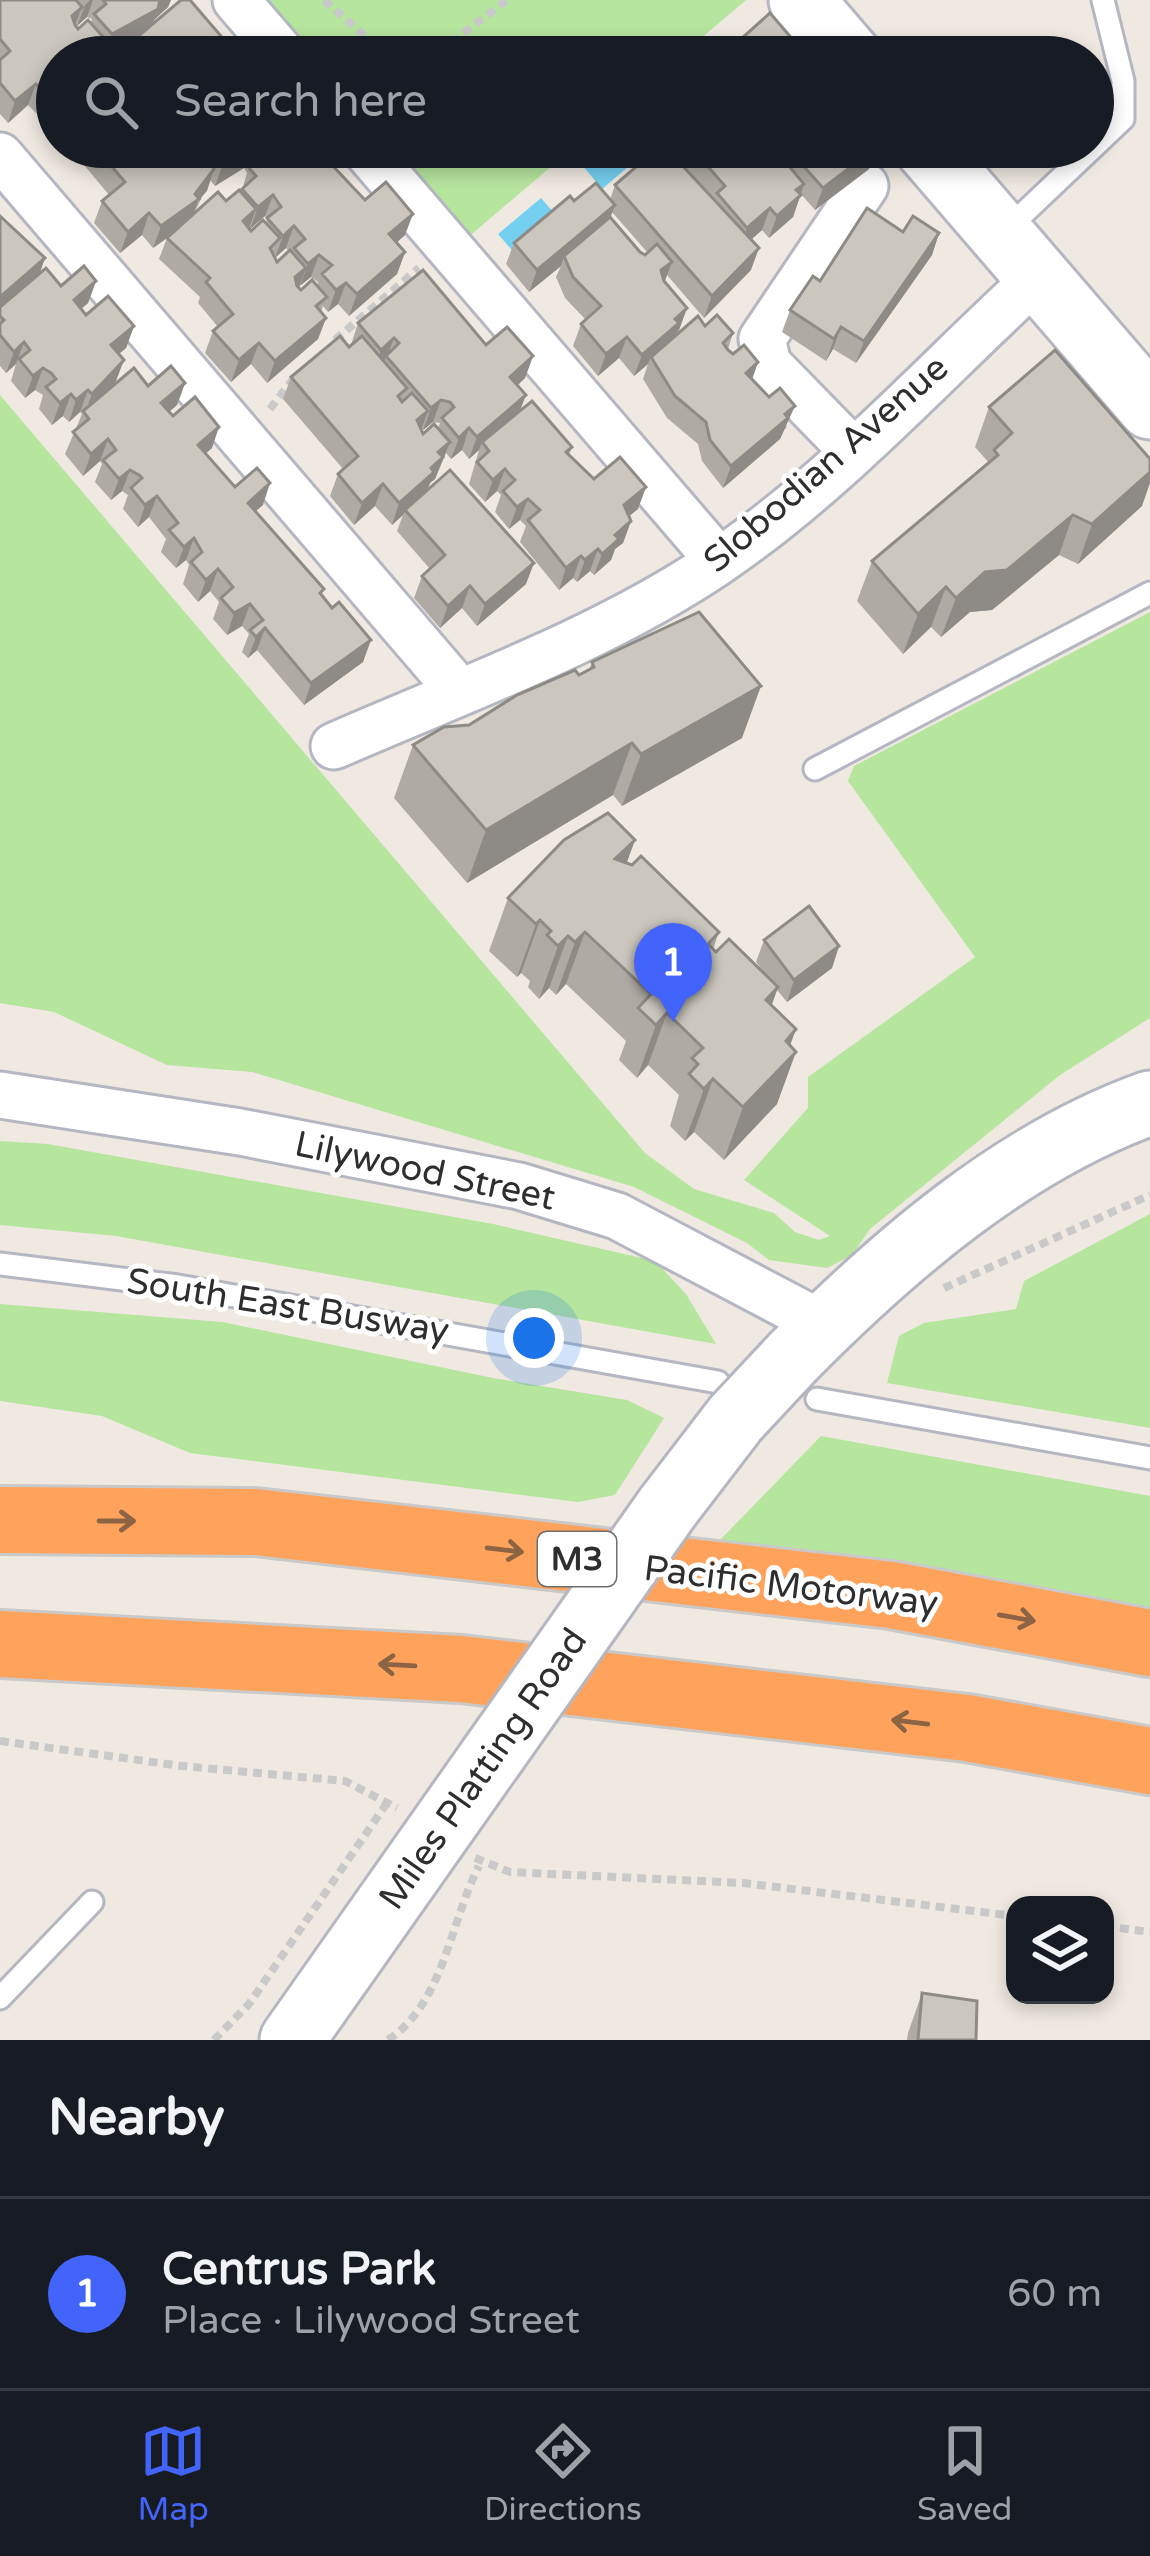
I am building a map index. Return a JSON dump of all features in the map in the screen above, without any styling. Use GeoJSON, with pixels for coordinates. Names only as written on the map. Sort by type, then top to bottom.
{"type":"FeatureCollection","features":[{"type":"Feature","properties":{"kind":"highway","name":"Pacific Motorway"},"geometry":{"type":"LineString","coordinates":[[0,1520],[255,1522],[891,1595],[1150,1643]]}},
{"type":"Feature","properties":{"kind":"highway"},"geometry":{"type":"LineString","coordinates":[[0,1644],[461,1669],[967,1728],[1150,1761]]}},
{"type":"Feature","properties":{"kind":"main road"},"geometry":{"type":"LineString","coordinates":[[801,0],[832,36]]}},
{"type":"Feature","properties":{"kind":"main road"},"geometry":{"type":"LineString","coordinates":[[944,168],[1150,407]]}},
{"type":"Feature","properties":{"kind":"main road","name":"Miles Platting Road"},"geometry":{"type":"LineString","coordinates":[[292,2040],[667,1508],[727,1400],[811,1360],[896,1260],[992,1186],[1135,1102]]}},
{"type":"Feature","properties":{"kind":"main road","name":"Miles Platting Road"},"geometry":{"type":"LineString","coordinates":[[280,2040],[332,1983]]}},
{"type":"Feature","properties":{"kind":"street"},"geometry":{"type":"LineString","coordinates":[[236,0],[267,36]]}},
{"type":"Feature","properties":{"kind":"street"},"geometry":{"type":"LineString","coordinates":[[0,156],[459,691]]}},
{"type":"Feature","properties":{"kind":"street"},"geometry":{"type":"LineString","coordinates":[[381,168],[719,561]]}},
{"type":"Feature","properties":{"kind":"street"},"geometry":{"type":"LineString","coordinates":[[851,449],[768,364],[762,339],[865,186]]}},
{"type":"Feature","properties":{"kind":"street","name":"Slobodian Avenue"},"geometry":{"type":"LineString","coordinates":[[334,746],[613,621],[719,561],[851,449],[1020,256]]}},
{"type":"Feature","properties":{"kind":"street","name":"Lilywood Street"},"geometry":{"type":"LineString","coordinates":[[0,1095],[264,1136],[519,1186],[617,1216],[811,1360]]}},
{"type":"Feature","properties":{"kind":"lane"},"geometry":{"type":"LineString","coordinates":[[1103,0],[1112,36]]}},
{"type":"Feature","properties":{"kind":"lane"},"geometry":{"type":"LineString","coordinates":[[1114,45],[1123,81],[1123,119],[1114,131]]}},
{"type":"Feature","properties":{"kind":"lane"},"geometry":{"type":"LineString","coordinates":[[1020,256],[1086,168]]}},
{"type":"Feature","properties":{"kind":"lane"},"geometry":{"type":"LineString","coordinates":[[815,769],[1150,593]]}},
{"type":"Feature","properties":{"kind":"lane","name":"South East Busway"},"geometry":{"type":"LineString","coordinates":[[0,1264],[178,1286],[727,1400]]}},
{"type":"Feature","properties":{"kind":"lane"},"geometry":{"type":"LineString","coordinates":[[811,1360],[1150,1458]]}},
{"type":"Feature","properties":{"kind":"lane"},"geometry":{"type":"LineString","coordinates":[[0,1998],[92,1902]]}},
{"type":"Feature","properties":{"kind":"path"},"geometry":{"type":"LineString","coordinates":[[324,0],[365,36]]}},
{"type":"Feature","properties":{"kind":"path"},"geometry":{"type":"LineString","coordinates":[[460,36],[507,0]]}},
{"type":"Feature","properties":{"kind":"path"},"geometry":{"type":"LineString","coordinates":[[325,350],[434,255],[434,228]]}},
{"type":"Feature","properties":{"kind":"path"},"geometry":{"type":"LineString","coordinates":[[238,435],[272,408],[307,365]]}},
{"type":"Feature","properties":{"kind":"path"},"geometry":{"type":"LineString","coordinates":[[926,1295],[989,1271],[1150,1195]]}},
{"type":"Feature","properties":{"kind":"path"},"geometry":{"type":"LineString","coordinates":[[0,1741],[182,1766],[345,1781],[388,1803],[249,2004],[214,2040]]}},
{"type":"Feature","properties":{"kind":"path"},"geometry":{"type":"LineString","coordinates":[[388,2040],[401,2031],[436,1983],[461,1901],[481,1862],[510,1872],[743,1883],[1006,1915]]}},
{"type":"Feature","properties":{"kind":"path"},"geometry":{"type":"LineString","coordinates":[[1114,1927],[1150,1932]]}},
{"type":"Feature","properties":{"kind":"green space"},"geometry":{"type":"Polygon","coordinates":[[[262,0],[746,0],[704,36],[293,36],[262,0]]]}},
{"type":"Feature","properties":{"kind":"green space"},"geometry":{"type":"Polygon","coordinates":[[[406,168],[549,168],[466,239],[406,168]]]}},
{"type":"Feature","properties":{"kind":"green space"},"geometry":{"type":"Polygon","coordinates":[[[0,395],[645,1153],[694,1189],[774,1213],[795,1232],[819,1240],[830,1236],[744,1180],[808,1108],[808,1077],[975,957],[848,781],[854,766],[1150,612],[1150,1018],[1060,1075],[870,1229],[852,1255],[827,1268],[769,1260],[747,1243],[634,1187],[252,1072],[167,1065],[54,1012],[0,1003],[0,395]]]}},
{"type":"Feature","properties":{"kind":"green space"},"geometry":{"type":"Polygon","coordinates":[[[0,1141],[48,1144],[493,1224],[655,1261],[686,1294],[716,1344],[116,1236],[0,1225],[0,1141]]]}},
{"type":"Feature","properties":{"kind":"green space"},"geometry":{"type":"Polygon","coordinates":[[[1150,1214],[1150,1428],[887,1383],[899,1336],[924,1323],[1016,1309],[1024,1281],[1150,1214]]]}},
{"type":"Feature","properties":{"kind":"green space"},"geometry":{"type":"Polygon","coordinates":[[[0,1304],[222,1322],[493,1378],[627,1400],[664,1418],[615,1495],[578,1502],[190,1453],[102,1416],[0,1401],[0,1304]]]}},
{"type":"Feature","properties":{"kind":"green space"},"geometry":{"type":"Polygon","coordinates":[[[821,1436],[1150,1496],[1150,1609],[720,1540],[821,1436]]]}},
{"type":"Feature","properties":{"kind":"water"},"geometry":{"type":"Polygon","coordinates":[[[585,168],[627,168],[602,189],[585,168]]]}},
{"type":"Feature","properties":{"kind":"water"},"geometry":{"type":"Polygon","coordinates":[[[541,198],[560,220],[517,256],[498,234],[541,198]]]}},
{"type":"Feature","properties":{"kind":"building"},"geometry":{"type":"Polygon","coordinates":[[[0,0],[76,0],[82,7],[72,16],[75,25],[78,29],[88,20],[102,36],[36,36],[36,84],[15,101],[0,83],[0,60],[10,51],[0,39],[0,0]]]}},
{"type":"Feature","properties":{"kind":"building"},"geometry":{"type":"Polygon","coordinates":[[[103,0],[160,0],[158,9],[112,34],[94,14],[106,4],[103,0]]]}},
{"type":"Feature","properties":{"kind":"building"},"geometry":{"type":"Polygon","coordinates":[[[181,0],[190,0],[221,36],[138,36],[181,0]]]}},
{"type":"Feature","properties":{"kind":"building"},"geometry":{"type":"Polygon","coordinates":[[[770,13],[790,36],[744,36],[770,13]]]}},
{"type":"Feature","properties":{"kind":"building"},"geometry":{"type":"Polygon","coordinates":[[[113,168],[214,169],[195,194],[199,199],[161,226],[149,213],[128,232],[102,201],[125,182],[113,168]]]}},
{"type":"Feature","properties":{"kind":"building"},"geometry":{"type":"Polygon","coordinates":[[[249,168],[335,168],[365,200],[386,182],[413,214],[389,234],[405,252],[357,294],[346,283],[336,290],[322,274],[332,265],[319,255],[308,264],[294,248],[305,239],[294,226],[283,236],[267,218],[281,207],[273,195],[258,207],[242,189],[256,176],[249,168]]]}},
{"type":"Feature","properties":{"kind":"building"},"geometry":{"type":"Polygon","coordinates":[[[635,168],[685,168],[759,248],[712,296],[615,185],[635,168]]]}},
{"type":"Feature","properties":{"kind":"building"},"geometry":{"type":"Polygon","coordinates":[[[709,168],[791,168],[804,184],[796,190],[801,195],[777,216],[770,208],[747,228],[717,193],[725,186],[709,168]]]}},
{"type":"Feature","properties":{"kind":"building"},"geometry":{"type":"Polygon","coordinates":[[[805,168],[849,168],[823,188],[805,168]]]}},
{"type":"Feature","properties":{"kind":"building"},"geometry":{"type":"Polygon","coordinates":[[[596,183],[615,205],[537,270],[514,243],[570,196],[574,201],[596,183]]]}},
{"type":"Feature","properties":{"kind":"building"},"geometry":{"type":"Polygon","coordinates":[[[239,190],[256,209],[243,221],[251,231],[263,220],[280,238],[270,248],[277,262],[290,250],[306,268],[295,277],[297,286],[301,290],[312,280],[327,297],[316,306],[326,318],[275,361],[259,343],[239,360],[213,331],[233,314],[206,282],[210,278],[167,238],[218,192],[226,201],[239,190]]]}},
{"type":"Feature","properties":{"kind":"building"},"geometry":{"type":"Polygon","coordinates":[[[867,208],[903,232],[913,216],[939,233],[864,341],[841,327],[834,339],[790,310],[813,276],[820,281],[867,208]]]}},
{"type":"Feature","properties":{"kind":"building"},"geometry":{"type":"Polygon","coordinates":[[[0,216],[45,258],[0,297],[0,216]]]}},
{"type":"Feature","properties":{"kind":"building"},"geometry":{"type":"Polygon","coordinates":[[[610,217],[645,255],[657,244],[672,262],[661,270],[664,281],[687,308],[675,319],[679,323],[642,355],[627,337],[606,354],[581,324],[601,306],[573,277],[564,256],[610,217]]]}},
{"type":"Feature","properties":{"kind":"building"},"geometry":{"type":"Polygon","coordinates":[[[84,266],[96,281],[74,300],[86,315],[108,296],[134,326],[111,345],[124,360],[92,394],[88,390],[76,400],[71,394],[60,403],[46,387],[56,379],[51,373],[43,368],[33,376],[19,359],[30,350],[24,342],[14,352],[0,335],[4,320],[0,307],[46,268],[61,286],[84,266]]]}},
{"type":"Feature","properties":{"kind":"building"},"geometry":{"type":"Polygon","coordinates":[[[423,270],[486,345],[507,327],[533,356],[510,377],[526,395],[477,437],[469,428],[459,438],[442,418],[454,407],[450,402],[441,400],[431,408],[386,356],[399,343],[394,338],[381,350],[358,323],[423,270]]]}},
{"type":"Feature","properties":{"kind":"building"},"geometry":{"type":"Polygon","coordinates":[[[717,315],[733,333],[723,343],[728,350],[733,354],[744,345],[758,362],[746,373],[769,397],[780,388],[795,406],[785,414],[788,418],[731,466],[710,440],[706,422],[675,396],[651,357],[698,316],[705,326],[717,315]]]}},
{"type":"Feature","properties":{"kind":"building"},"geometry":{"type":"Polygon","coordinates":[[[340,336],[349,347],[362,336],[407,388],[398,396],[402,402],[412,393],[428,411],[417,420],[423,434],[434,424],[450,442],[438,452],[443,457],[431,468],[434,472],[399,503],[383,484],[362,503],[338,474],[358,456],[291,377],[340,336]]]}},
{"type":"Feature","properties":{"kind":"building"},"geometry":{"type":"Polygon","coordinates":[[[1055,350],[1150,459],[1150,472],[1092,524],[1073,515],[1007,570],[985,572],[956,598],[946,587],[918,614],[872,561],[998,455],[994,450],[1012,433],[989,407],[1055,350]]]}},
{"type":"Feature","properties":{"kind":"building"},"geometry":{"type":"Polygon","coordinates":[[[171,366],[185,383],[161,403],[173,416],[195,397],[219,427],[198,445],[235,487],[257,468],[270,483],[248,503],[324,589],[320,593],[332,608],[339,602],[371,640],[311,683],[265,628],[256,637],[250,630],[263,620],[250,604],[234,613],[221,598],[233,587],[218,569],[206,580],[191,562],[202,552],[194,538],[184,547],[169,530],[178,523],[157,496],[145,505],[131,488],[142,478],[130,470],[119,479],[103,460],[116,450],[108,439],[91,454],[73,432],[89,419],[83,411],[134,368],[148,386],[171,366]]]}},
{"type":"Feature","properties":{"kind":"building"},"geometry":{"type":"Polygon","coordinates":[[[532,401],[572,447],[566,452],[594,479],[620,457],[646,487],[624,505],[631,521],[615,535],[619,539],[602,554],[598,549],[566,568],[528,520],[540,510],[528,499],[517,507],[503,491],[515,480],[505,469],[493,480],[477,462],[489,451],[482,442],[532,401]]]}},
{"type":"Feature","properties":{"kind":"building"},"geometry":{"type":"Polygon","coordinates":[[[450,470],[534,563],[485,604],[470,586],[448,606],[422,576],[445,555],[405,510],[450,470]]]}},
{"type":"Feature","properties":{"kind":"building"},"geometry":{"type":"Polygon","coordinates":[[[699,612],[761,686],[641,754],[632,743],[486,830],[413,745],[444,727],[469,725],[517,695],[575,670],[579,675],[594,667],[592,662],[699,612]]]}},
{"type":"Feature","properties":{"kind":"building"},"geometry":{"type":"Polygon","coordinates":[[[608,813],[635,840],[615,859],[632,865],[641,856],[719,932],[708,944],[716,952],[729,939],[778,987],[766,1000],[796,1029],[786,1041],[796,1052],[743,1107],[713,1079],[704,1089],[689,1074],[698,1064],[692,1058],[703,1048],[667,1013],[656,1025],[638,1008],[651,994],[585,932],[575,942],[568,936],[558,946],[540,920],[536,924],[508,898],[564,840],[608,813]]]}},
{"type":"Feature","properties":{"kind":"building"},"geometry":{"type":"Polygon","coordinates":[[[809,906],[839,946],[794,980],[764,940],[809,906]]]}},
{"type":"Feature","properties":{"kind":"building"},"geometry":{"type":"Polygon","coordinates":[[[922,1993],[977,2001],[976,2040],[918,2040],[922,1993]]]}},
{"type":"Feature","properties":{"kind":"place","name":"Centrus Park"},"geometry":{"type":"Point","coordinates":[673,1022]}}]}
